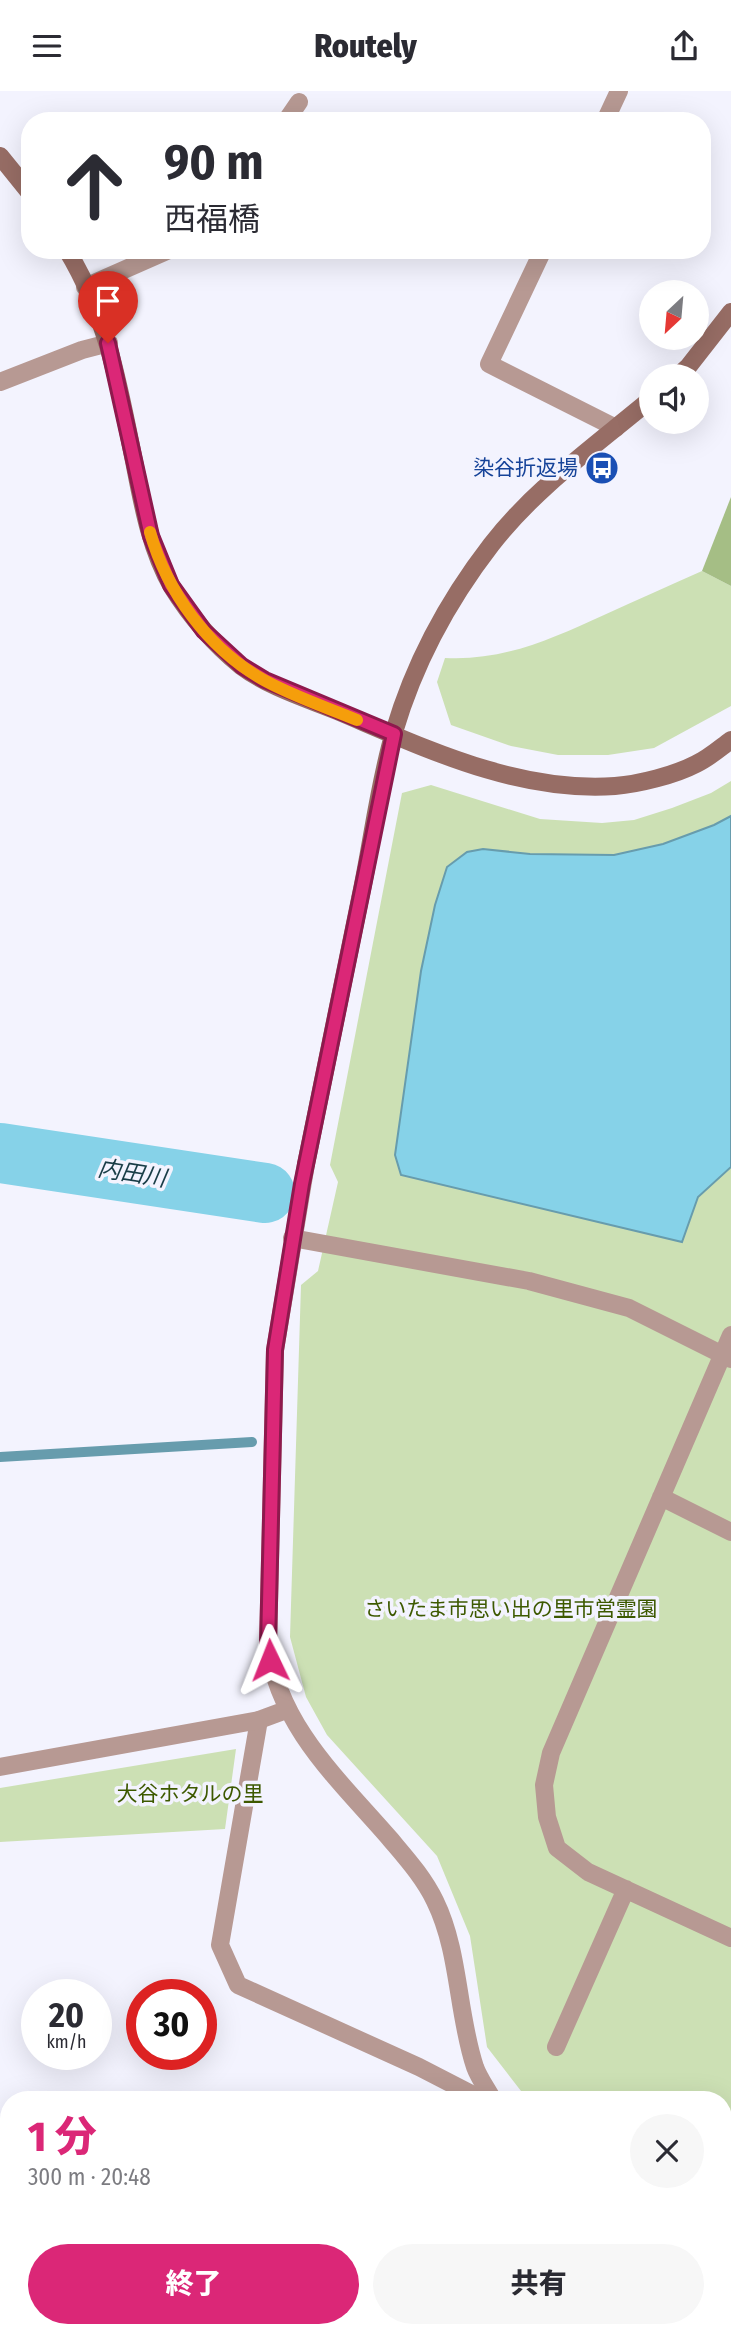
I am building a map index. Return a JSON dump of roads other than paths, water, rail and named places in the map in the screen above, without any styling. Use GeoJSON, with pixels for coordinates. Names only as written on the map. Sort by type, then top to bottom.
{"type":"FeatureCollection","features":[{"type":"Feature","properties":{"kind":"street"},"geometry":{"type":"LineString","coordinates":[[609,112],[619,91]]}},
{"type":"Feature","properties":{"kind":"street"},"geometry":{"type":"LineString","coordinates":[[292,112],[299,102]]}},
{"type":"Feature","properties":{"kind":"street"},"geometry":{"type":"LineString","coordinates":[[0,156],[21,182]]}},
{"type":"Feature","properties":{"kind":"street"},"geometry":{"type":"LineString","coordinates":[[71,259],[108,343],[151,536],[171,585],[204,631],[242,666],[265,680],[471,765],[512,777],[553,784],[615,786],[647,780],[697,764],[731,740]]}},
{"type":"Feature","properties":{"kind":"street"},"geometry":{"type":"LineString","coordinates":[[85,287],[149,259]]}},
{"type":"Feature","properties":{"kind":"street"},"geometry":{"type":"LineString","coordinates":[[539,259],[489,364],[616,428]]}},
{"type":"Feature","properties":{"kind":"street"},"geometry":{"type":"LineString","coordinates":[[690,364],[731,312]]}},
{"type":"Feature","properties":{"kind":"street"},"geometry":{"type":"LineString","coordinates":[[0,381],[108,343]]}},
{"type":"Feature","properties":{"kind":"street"},"geometry":{"type":"LineString","coordinates":[[488,2091],[475,2068],[448,1937],[435,1900],[407,1859],[305,1740],[286,1710],[276,1683],[268,1645],[275,1350],[306,1164],[394,734],[412,680],[435,630],[458,591],[492,543],[525,506],[639,409]]}},
{"type":"Feature","properties":{"kind":"street"},"geometry":{"type":"LineString","coordinates":[[292,1238],[528,1281],[629,1307],[726,1357]]}},
{"type":"Feature","properties":{"kind":"street"},"geometry":{"type":"LineString","coordinates":[[731,1335],[726,1357],[661,1497],[551,1753],[544,1785],[547,1818],[557,1849],[588,1872],[731,1938]]}},
{"type":"Feature","properties":{"kind":"street"},"geometry":{"type":"LineString","coordinates":[[661,1497],[731,1532]]}},
{"type":"Feature","properties":{"kind":"street"},"geometry":{"type":"LineString","coordinates":[[0,1767],[259,1720],[286,1710]]}},
{"type":"Feature","properties":{"kind":"street"},"geometry":{"type":"LineString","coordinates":[[259,1720],[220,1945],[238,1985],[419,2067],[465,2091]]}},
{"type":"Feature","properties":{"kind":"street"},"geometry":{"type":"LineString","coordinates":[[556,2047],[626,1889]]}},
{"type":"Feature","properties":{"kind":"water"},"geometry":{"type":"Polygon","coordinates":[[[731,816],[731,1167],[698,1197],[682,1242],[401,1175],[395,1155],[421,971],[435,905],[447,867],[467,852],[483,849],[530,854],[614,855],[663,844],[731,816]]]}},
{"type":"Feature","properties":{"kind":"waterway","name":"内田川"},"geometry":{"type":"LineString","coordinates":[[0,1153],[265,1193]]}},
{"type":"Feature","properties":{"kind":"waterway"},"geometry":{"type":"LineString","coordinates":[[0,1457],[252,1442]]}},
{"type":"Feature","properties":{"kind":"place","name":"染谷折返場"},"geometry":{"type":"Point","coordinates":[602,468]}},
{"type":"Feature","properties":{"kind":"park label","name":"さいたま市思い出の里市営霊園"},"geometry":{"type":"Point","coordinates":[511,1609]}},
{"type":"Feature","properties":{"kind":"park label","name":"大谷ホタルの里"},"geometry":{"type":"Point","coordinates":[190,1794]}}]}
